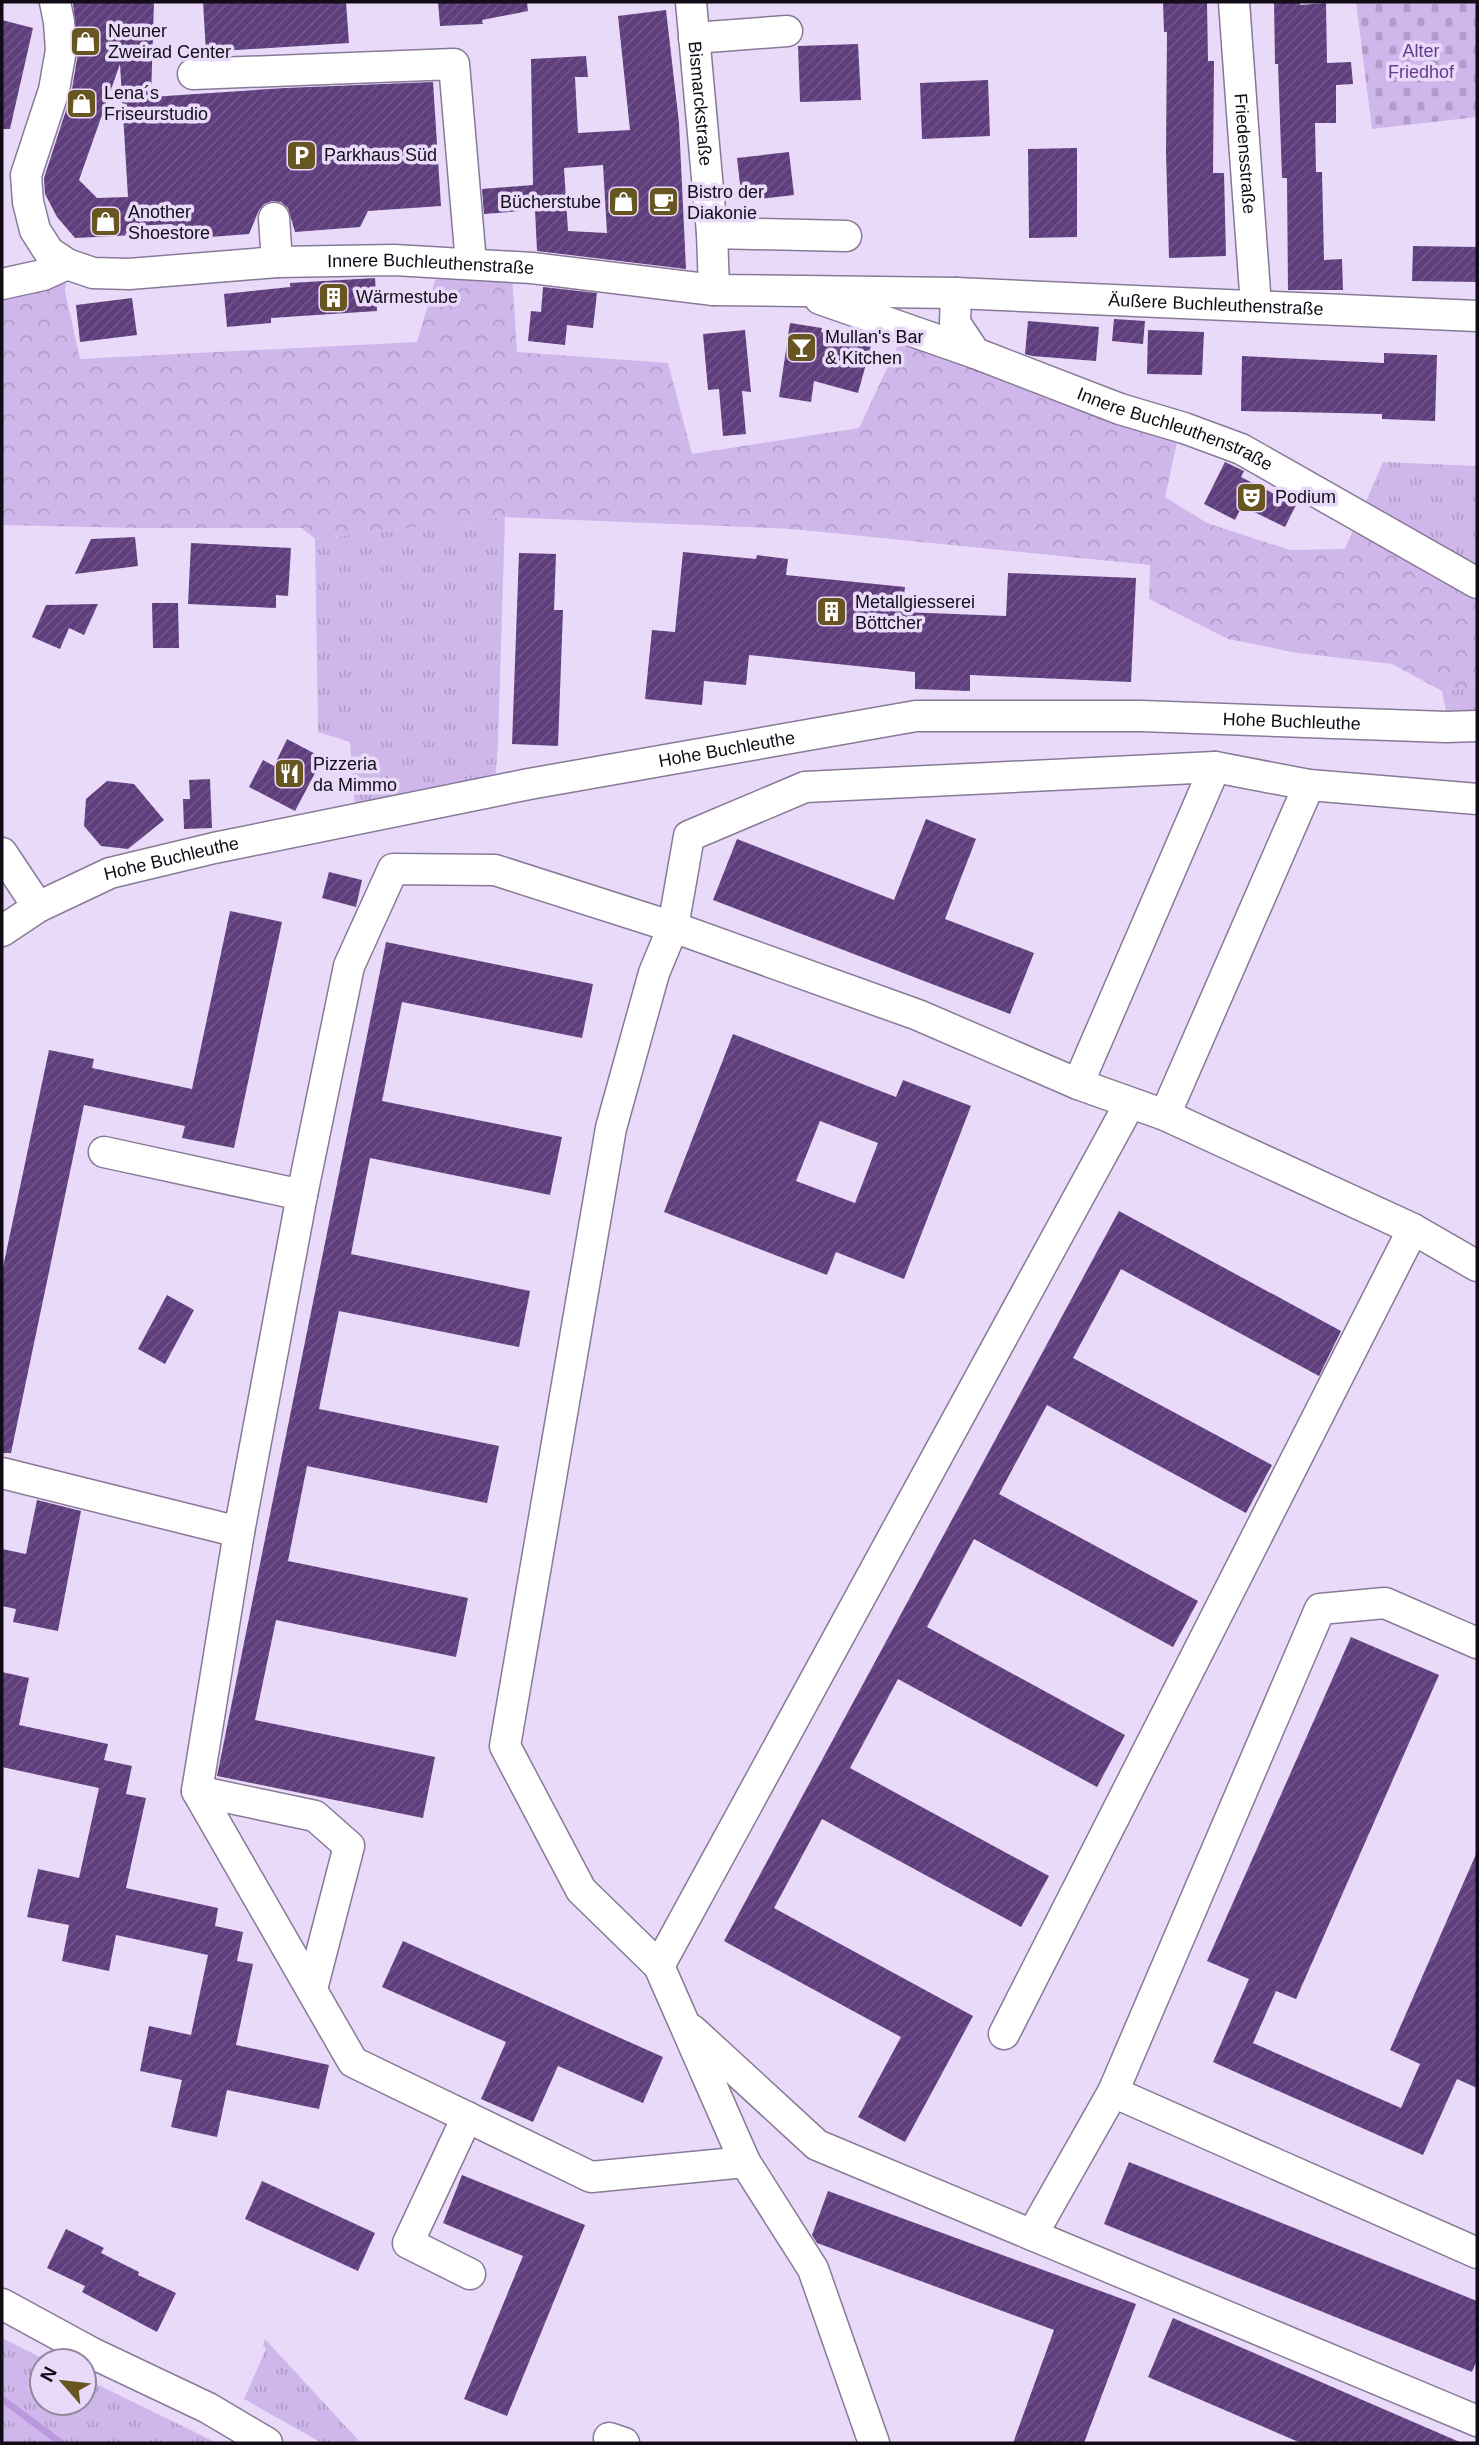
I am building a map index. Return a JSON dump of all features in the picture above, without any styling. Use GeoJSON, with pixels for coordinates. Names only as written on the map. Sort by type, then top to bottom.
{"type":"FeatureCollection","features":[{"type":"Feature","properties":{"kind":"street","name":"Innere Buchleuthenstraße"},"geometry":{"type":"LineString","coordinates":[[55,2],[60,22],[61,50],[54,90],[26,174],[28,202],[35,230],[49,253],[67,264],[93,273],[129,274],[277,262],[394,260],[532,268],[714,290],[956,293]]}},
{"type":"Feature","properties":{"kind":"street","name":"Bismarckstraße"},"geometry":{"type":"LineString","coordinates":[[691,2],[712,233],[714,290]]}},
{"type":"Feature","properties":{"kind":"street","name":"Friedensstraße"},"geometry":{"type":"LineString","coordinates":[[1234,2],[1256,306]]}},
{"type":"Feature","properties":{"kind":"street"},"geometry":{"type":"LineString","coordinates":[[694,38],[787,31]]}},
{"type":"Feature","properties":{"kind":"street"},"geometry":{"type":"LineString","coordinates":[[193,74],[454,64],[471,263]]}},
{"type":"Feature","properties":{"kind":"street"},"geometry":{"type":"LineString","coordinates":[[274,218],[277,262]]}},
{"type":"Feature","properties":{"kind":"street"},"geometry":{"type":"LineString","coordinates":[[712,233],[846,236]]}},
{"type":"Feature","properties":{"kind":"street"},"geometry":{"type":"LineString","coordinates":[[2,284],[43,275],[67,264]]}},
{"type":"Feature","properties":{"kind":"street","name":"Innere Buchleuthenstraße"},"geometry":{"type":"LineString","coordinates":[[793,290],[1241,449],[1477,583]]}},
{"type":"Feature","properties":{"kind":"street"},"geometry":{"type":"LineString","coordinates":[[956,293],[955,323],[975,353]]}},
{"type":"Feature","properties":{"kind":"street","name":"Äußere Buchleuthenstraße"},"geometry":{"type":"LineString","coordinates":[[956,293],[1477,316]]}},
{"type":"Feature","properties":{"kind":"street","name":"Hohe Buchleuthe"},"geometry":{"type":"LineString","coordinates":[[2,931],[38,907],[110,873],[215,848],[529,784],[916,716],[1141,716],[1477,726]]}},
{"type":"Feature","properties":{"kind":"street"},"geometry":{"type":"LineString","coordinates":[[1078,1084],[1215,767]]}},
{"type":"Feature","properties":{"kind":"street"},"geometry":{"type":"LineString","coordinates":[[874,2443],[813,2269],[745,2162],[659,1966],[581,1890],[506,1746],[611,1128],[654,973],[673,928],[689,836],[805,787],[1215,767],[1308,785],[1477,799]]}},
{"type":"Feature","properties":{"kind":"street"},"geometry":{"type":"LineString","coordinates":[[1165,1115],[1308,785]]}},
{"type":"Feature","properties":{"kind":"street"},"geometry":{"type":"LineString","coordinates":[[2,853],[38,907]]}},
{"type":"Feature","properties":{"kind":"street"},"geometry":{"type":"LineString","coordinates":[[745,2162],[591,2177],[354,2062],[197,1791],[239,1532],[302,1195],[349,966],[393,869],[495,870],[673,928],[918,1015],[1078,1084],[1165,1115],[1413,1229],[1477,1266]]}},
{"type":"Feature","properties":{"kind":"street"},"geometry":{"type":"LineString","coordinates":[[659,1966],[1130,1103]]}},
{"type":"Feature","properties":{"kind":"street"},"geometry":{"type":"LineString","coordinates":[[104,1152],[302,1195]]}},
{"type":"Feature","properties":{"kind":"street"},"geometry":{"type":"LineString","coordinates":[[1004,2034],[1413,1229]]}},
{"type":"Feature","properties":{"kind":"street"},"geometry":{"type":"LineString","coordinates":[[2,1474],[239,1532]]}},
{"type":"Feature","properties":{"kind":"street"},"geometry":{"type":"LineString","coordinates":[[1032,2235],[1113,2092],[1320,1609],[1384,1603],[1477,1643]]}},
{"type":"Feature","properties":{"kind":"street"},"geometry":{"type":"LineString","coordinates":[[197,1791],[315,1816],[349,1846],[312,1989]]}},
{"type":"Feature","properties":{"kind":"street"},"geometry":{"type":"LineString","coordinates":[[683,2021],[817,2145],[1477,2421]]}},
{"type":"Feature","properties":{"kind":"street"},"geometry":{"type":"LineString","coordinates":[[1113,2092],[1477,2253]]}},
{"type":"Feature","properties":{"kind":"street"},"geometry":{"type":"LineString","coordinates":[[467,2117],[408,2243],[470,2274]]}},
{"type":"Feature","properties":{"kind":"street"},"geometry":{"type":"LineString","coordinates":[[2,2304],[92,2353],[208,2407],[267,2443]]}},
{"type":"Feature","properties":{"kind":"green space","name":"Alter Friedhof"},"geometry":{"type":"Polygon","coordinates":[[[1356,2],[1477,2],[1477,117],[1372,129],[1356,2]]]}},
{"type":"Feature","properties":{"kind":"green space"},"geometry":{"type":"Polygon","coordinates":[[[439,267],[512,274],[517,352],[668,363],[692,454],[859,428],[902,337],[1178,438],[1165,497],[1207,523],[1290,550],[1345,549],[1356,523],[1477,590],[1477,687],[1442,691],[1392,664],[1298,653],[1228,639],[1149,599],[1150,565],[793,529],[505,517],[315,539],[302,528],[2,525],[2,293],[66,277],[65,291],[80,359],[417,342],[439,267]]]}},
{"type":"Feature","properties":{"kind":"green space"},"geometry":{"type":"Polygon","coordinates":[[[1383,462],[1477,466],[1477,577],[1362,511],[1383,462]]]}},
{"type":"Feature","properties":{"kind":"green space"},"geometry":{"type":"Polygon","coordinates":[[[505,517],[495,781],[355,811],[350,742],[318,732],[315,539],[505,517]]]}},
{"type":"Feature","properties":{"kind":"green space"},"geometry":{"type":"Polygon","coordinates":[[[1477,687],[1477,716],[1447,716],[1442,691],[1477,687]]]}},
{"type":"Feature","properties":{"kind":"green space"},"geometry":{"type":"Polygon","coordinates":[[[2,2338],[28,2351],[28,2417],[98,2417],[98,2385],[217,2443],[2,2443],[2,2338]]]}},
{"type":"Feature","properties":{"kind":"green space"},"geometry":{"type":"Polygon","coordinates":[[[265,2339],[361,2443],[322,2443],[244,2399],[266,2349],[263,2345],[265,2339]]]}},
{"type":"Feature","properties":{"kind":"building"},"geometry":{"type":"Polygon","coordinates":[[[73,2],[154,2],[151,97],[433,82],[441,206],[368,211],[360,227],[295,232],[288,208],[281,202],[272,201],[259,210],[249,234],[184,239],[172,224],[134,226],[135,235],[75,238],[57,217],[45,194],[44,178],[71,95],[78,53],[73,2]],[[120,64],[79,180],[97,198],[128,197],[120,64]]]}},
{"type":"Feature","properties":{"kind":"building"},"geometry":{"type":"Polygon","coordinates":[[[203,2],[346,2],[349,43],[206,52],[203,2]]]}},
{"type":"Feature","properties":{"kind":"building"},"geometry":{"type":"Polygon","coordinates":[[[438,2],[527,2],[528,11],[482,20],[483,24],[440,26],[438,2]]]}},
{"type":"Feature","properties":{"kind":"building"},"geometry":{"type":"Polygon","coordinates":[[[1163,2],[1207,2],[1208,61],[1214,61],[1213,173],[1224,173],[1226,256],[1169,258],[1167,32],[1164,32],[1163,2]]]}},
{"type":"Feature","properties":{"kind":"building"},"geometry":{"type":"Polygon","coordinates":[[[1274,2],[1300,2],[1300,5],[1326,3],[1327,63],[1351,62],[1353,84],[1336,85],[1336,123],[1315,123],[1316,172],[1322,172],[1324,260],[1342,259],[1343,290],[1288,290],[1287,178],[1282,178],[1274,2]]]}},
{"type":"Feature","properties":{"kind":"building"},"geometry":{"type":"Polygon","coordinates":[[[666,10],[679,123],[686,269],[537,251],[535,210],[484,214],[482,189],[533,185],[531,59],[586,56],[588,77],[575,77],[578,133],[630,130],[618,16],[666,10]],[[603,165],[564,168],[568,231],[607,233],[603,165]]]}},
{"type":"Feature","properties":{"kind":"building"},"geometry":{"type":"Polygon","coordinates":[[[2,20],[33,28],[10,129],[2,129],[2,20]]]}},
{"type":"Feature","properties":{"kind":"building"},"geometry":{"type":"Polygon","coordinates":[[[858,44],[861,100],[800,102],[798,46],[858,44]]]}},
{"type":"Feature","properties":{"kind":"building"},"geometry":{"type":"Polygon","coordinates":[[[988,80],[990,136],[922,139],[920,83],[988,80]]]}},
{"type":"Feature","properties":{"kind":"building"},"geometry":{"type":"Polygon","coordinates":[[[1077,148],[1077,237],[1029,238],[1028,149],[1077,148]]]}},
{"type":"Feature","properties":{"kind":"building"},"geometry":{"type":"Polygon","coordinates":[[[789,152],[794,195],[742,201],[737,158],[789,152]]]}},
{"type":"Feature","properties":{"kind":"building"},"geometry":{"type":"Polygon","coordinates":[[[1413,246],[1477,247],[1477,282],[1412,281],[1413,246]]]}},
{"type":"Feature","properties":{"kind":"building"},"geometry":{"type":"Polygon","coordinates":[[[375,278],[377,311],[271,318],[271,323],[227,327],[224,294],[290,287],[290,283],[375,278]]]}},
{"type":"Feature","properties":{"kind":"building"},"geometry":{"type":"Polygon","coordinates":[[[543,287],[597,293],[593,328],[567,325],[565,345],[528,341],[531,311],[541,312],[543,287]]]}},
{"type":"Feature","properties":{"kind":"building"},"geometry":{"type":"Polygon","coordinates":[[[132,298],[137,335],[80,342],[76,305],[132,298]]]}},
{"type":"Feature","properties":{"kind":"building"},"geometry":{"type":"Polygon","coordinates":[[[1114,319],[1145,321],[1143,344],[1112,341],[1114,319]]]}},
{"type":"Feature","properties":{"kind":"building"},"geometry":{"type":"Polygon","coordinates":[[[1028,321],[1099,327],[1096,361],[1025,354],[1028,321]]]}},
{"type":"Feature","properties":{"kind":"building"},"geometry":{"type":"Polygon","coordinates":[[[790,323],[822,328],[821,332],[871,346],[858,393],[814,381],[811,402],[779,397],[790,323]]]}},
{"type":"Feature","properties":{"kind":"building"},"geometry":{"type":"Polygon","coordinates":[[[745,330],[751,392],[742,391],[746,434],[723,436],[719,389],[708,390],[703,334],[745,330]]]}},
{"type":"Feature","properties":{"kind":"building"},"geometry":{"type":"Polygon","coordinates":[[[1148,330],[1204,332],[1202,375],[1147,374],[1148,330]]]}},
{"type":"Feature","properties":{"kind":"building"},"geometry":{"type":"Polygon","coordinates":[[[1384,353],[1437,355],[1435,421],[1382,419],[1382,414],[1241,411],[1242,356],[1384,363],[1384,353]]]}},
{"type":"Feature","properties":{"kind":"building"},"geometry":{"type":"Polygon","coordinates":[[[1225,462],[1244,471],[1241,477],[1296,505],[1285,527],[1242,506],[1235,520],[1204,504],[1225,462]]]}},
{"type":"Feature","properties":{"kind":"building"},"geometry":{"type":"Polygon","coordinates":[[[135,537],[138,566],[75,574],[91,539],[135,537]]]}},
{"type":"Feature","properties":{"kind":"building"},"geometry":{"type":"Polygon","coordinates":[[[191,543],[291,548],[288,596],[276,595],[276,608],[188,604],[191,543]]]}},
{"type":"Feature","properties":{"kind":"building"},"geometry":{"type":"Polygon","coordinates":[[[683,552],[756,559],[757,555],[788,559],[786,575],[905,587],[902,612],[1006,616],[1008,573],[1136,578],[1131,682],[970,675],[970,691],[915,689],[915,672],[749,655],[746,685],[704,681],[702,705],[645,699],[652,630],[675,632],[683,552]]]}},
{"type":"Feature","properties":{"kind":"building"},"geometry":{"type":"Polygon","coordinates":[[[519,553],[556,554],[554,610],[563,610],[558,746],[512,744],[519,553]]]}},
{"type":"Feature","properties":{"kind":"building"},"geometry":{"type":"Polygon","coordinates":[[[152,603],[178,603],[179,648],[153,648],[152,603]]]}},
{"type":"Feature","properties":{"kind":"building"},"geometry":{"type":"Polygon","coordinates":[[[98,604],[84,635],[69,628],[60,649],[32,637],[46,605],[98,604]]]}},
{"type":"Feature","properties":{"kind":"building"},"geometry":{"type":"Polygon","coordinates":[[[287,739],[323,758],[295,811],[249,787],[263,760],[274,766],[287,739]]]}},
{"type":"Feature","properties":{"kind":"building"},"geometry":{"type":"Polygon","coordinates":[[[210,779],[212,828],[184,829],[183,799],[190,799],[189,780],[210,779]]]}},
{"type":"Feature","properties":{"kind":"building"},"geometry":{"type":"Polygon","coordinates":[[[107,781],[134,784],[164,820],[128,849],[101,846],[84,826],[86,799],[107,781]]]}},
{"type":"Feature","properties":{"kind":"building"},"geometry":{"type":"Polygon","coordinates":[[[926,819],[976,839],[945,919],[1034,953],[1010,1014],[713,900],[737,839],[894,900],[926,819]]]}},
{"type":"Feature","properties":{"kind":"building"},"geometry":{"type":"Polygon","coordinates":[[[329,872],[362,880],[356,907],[322,898],[329,872]]]}},
{"type":"Feature","properties":{"kind":"building"},"geometry":{"type":"Polygon","coordinates":[[[230,911],[282,922],[234,1148],[182,1138],[185,1126],[84,1105],[11,1453],[2,1453],[2,1272],[49,1050],[94,1059],[92,1068],[192,1089],[230,911]]]}},
{"type":"Feature","properties":{"kind":"building"},"geometry":{"type":"Polygon","coordinates":[[[386,942],[593,984],[582,1038],[402,1002],[382,1101],[562,1137],[550,1195],[370,1158],[351,1254],[530,1291],[519,1347],[339,1311],[319,1409],[499,1446],[487,1503],[307,1466],[288,1561],[468,1598],[456,1657],[276,1620],[255,1720],[435,1757],[423,1818],[217,1776],[386,942]]]}},
{"type":"Feature","properties":{"kind":"building"},"geometry":{"type":"Polygon","coordinates":[[[733,1034],[896,1097],[903,1080],[971,1106],[904,1279],[836,1252],[827,1275],[664,1212],[733,1034]],[[820,1121],[796,1181],[855,1203],[878,1143],[820,1121]]]}},
{"type":"Feature","properties":{"kind":"building"},"geometry":{"type":"Polygon","coordinates":[[[1119,1211],[1341,1331],[1319,1376],[1121,1269],[1073,1358],[1272,1465],[1246,1513],[1047,1405],[999,1494],[1198,1601],[1173,1647],[974,1539],[927,1627],[1125,1735],[1097,1787],[898,1679],[850,1768],[1049,1876],[1021,1927],[822,1819],[774,1908],[973,2016],[905,2142],[858,2117],[901,2037],[724,1941],[1119,1211]]]}},
{"type":"Feature","properties":{"kind":"building"},"geometry":{"type":"Polygon","coordinates":[[[167,1295],[194,1310],[165,1364],[138,1349],[167,1295]]]}},
{"type":"Feature","properties":{"kind":"building"},"geometry":{"type":"Polygon","coordinates":[[[37,1500],[81,1511],[58,1631],[13,1622],[16,1609],[2,1606],[2,1549],[26,1554],[37,1500]]]}},
{"type":"Feature","properties":{"kind":"building"},"geometry":{"type":"Polygon","coordinates":[[[1351,1637],[1439,1675],[1296,1999],[1276,1991],[1253,2043],[1401,2108],[1420,2064],[1390,2050],[1477,1852],[1477,2088],[1457,2079],[1423,2155],[1213,2062],[1249,1979],[1207,1961],[1351,1637]]]}},
{"type":"Feature","properties":{"kind":"building"},"geometry":{"type":"Polygon","coordinates":[[[2,1672],[29,1678],[19,1725],[108,1744],[104,1760],[132,1766],[126,1794],[146,1798],[126,1888],[218,1908],[215,1926],[243,1932],[237,1961],[253,1964],[236,2045],[329,2065],[319,2109],[227,2090],[217,2137],[171,2127],[182,2080],[140,2071],[149,2026],[191,2035],[208,1955],[116,1935],[109,1971],[62,1961],[69,1925],[27,1917],[38,1869],[79,1878],[99,1788],[2,1767],[2,1672]]]}},
{"type":"Feature","properties":{"kind":"building"},"geometry":{"type":"Polygon","coordinates":[[[403,1941],[663,2057],[643,2103],[558,2066],[533,2122],[481,2099],[506,2042],[382,1987],[403,1941]]]}},
{"type":"Feature","properties":{"kind":"building"},"geometry":{"type":"Polygon","coordinates":[[[1129,2162],[1477,2301],[1477,2360],[1472,2372],[1104,2224],[1129,2162]]]}},
{"type":"Feature","properties":{"kind":"building"},"geometry":{"type":"Polygon","coordinates":[[[462,2175],[585,2225],[507,2416],[464,2399],[523,2256],[443,2223],[462,2175]]]}},
{"type":"Feature","properties":{"kind":"building"},"geometry":{"type":"Polygon","coordinates":[[[262,2181],[375,2233],[358,2271],[245,2219],[262,2181]]]}},
{"type":"Feature","properties":{"kind":"building"},"geometry":{"type":"Polygon","coordinates":[[[828,2191],[1136,2304],[1084,2443],[1013,2443],[1054,2330],[817,2243],[812,2235],[828,2191]]]}},
{"type":"Feature","properties":{"kind":"building"},"geometry":{"type":"Polygon","coordinates":[[[66,2229],[104,2248],[101,2253],[139,2272],[138,2275],[176,2293],[157,2332],[82,2292],[85,2286],[47,2268],[66,2229]]]}},
{"type":"Feature","properties":{"kind":"building"},"geometry":{"type":"Polygon","coordinates":[[[1173,2318],[1462,2443],[1301,2443],[1148,2377],[1173,2318]]]}},
{"type":"Feature","properties":{"kind":"waterway"},"geometry":{"type":"LineString","coordinates":[[2,2399],[61,2443]]}},
{"type":"Feature","properties":{"kind":"place","name":"Neuner Zweirad Center"},"geometry":{"type":"Point","coordinates":[85,41]}},
{"type":"Feature","properties":{"kind":"place","name":"Lena´s Friseurstudio"},"geometry":{"type":"Point","coordinates":[81,103]}},
{"type":"Feature","properties":{"kind":"place","name":"Parkhaus Süd"},"geometry":{"type":"Point","coordinates":[301,155]}},
{"type":"Feature","properties":{"kind":"place","name":"Bücherstube"},"geometry":{"type":"Point","coordinates":[624,202]}},
{"type":"Feature","properties":{"kind":"place","name":"Bistro der Diakonie"},"geometry":{"type":"Point","coordinates":[664,202]}},
{"type":"Feature","properties":{"kind":"place","name":"Another Shoestore"},"geometry":{"type":"Point","coordinates":[105,222]}},
{"type":"Feature","properties":{"kind":"place","name":"Wärmestube"},"geometry":{"type":"Point","coordinates":[333,297]}},
{"type":"Feature","properties":{"kind":"place","name":"Mullan's Bar & Kitchen"},"geometry":{"type":"Point","coordinates":[802,347]}},
{"type":"Feature","properties":{"kind":"place","name":"Podium"},"geometry":{"type":"Point","coordinates":[1252,497]}},
{"type":"Feature","properties":{"kind":"place","name":"Metallgiesserei Böttcher"},"geometry":{"type":"Point","coordinates":[832,612]}},
{"type":"Feature","properties":{"kind":"place","name":"Pizzeria da Mimmo"},"geometry":{"type":"Point","coordinates":[290,774]}}]}
